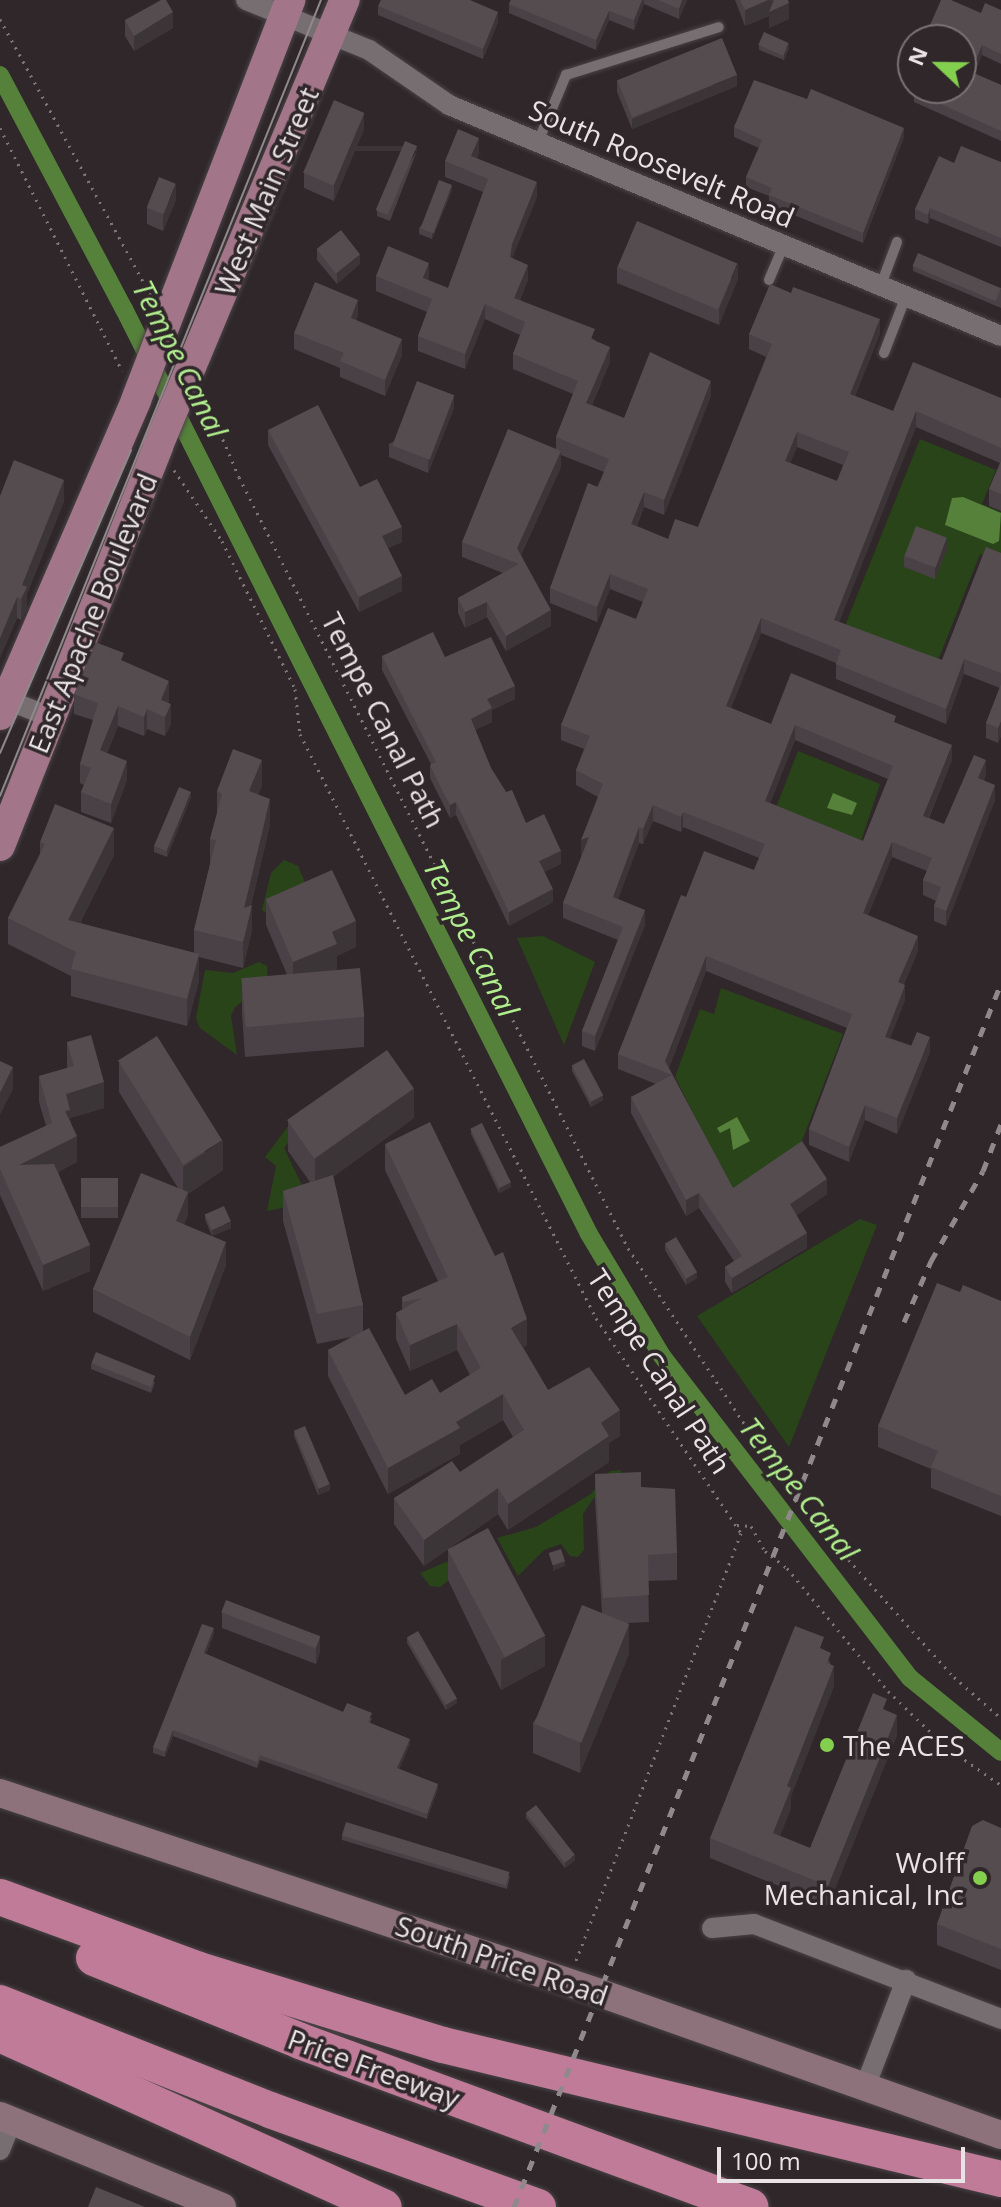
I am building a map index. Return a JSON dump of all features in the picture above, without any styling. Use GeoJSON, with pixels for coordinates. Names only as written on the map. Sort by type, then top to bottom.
{"type":"FeatureCollection","features":[{"type":"Feature","properties":{"kind":"highway"},"geometry":{"type":"LineString","coordinates":[[0,1897],[199,1970],[443,2045],[1001,2179]]}},
{"type":"Feature","properties":{"kind":"highway","name":"Price Freeway"},"geometry":{"type":"LineString","coordinates":[[0,1921],[300,2041],[750,2207]]}},
{"type":"Feature","properties":{"kind":"highway"},"geometry":{"type":"LineString","coordinates":[[0,2003],[270,2110],[538,2207]]}},
{"type":"Feature","properties":{"kind":"highway"},"geometry":{"type":"LineString","coordinates":[[0,2034],[384,2207]]}},
{"type":"Feature","properties":{"kind":"main road","name":"West Main Street"},"geometry":{"type":"LineString","coordinates":[[164,330],[304,19],[345,0]]}},
{"type":"Feature","properties":{"kind":"main road","name":"West Main Street"},"geometry":{"type":"LineString","coordinates":[[188,375],[304,19]]}},
{"type":"Feature","properties":{"kind":"main road","name":"East Apache Boulevard"},"geometry":{"type":"LineString","coordinates":[[2,704],[164,330]]}},
{"type":"Feature","properties":{"kind":"main road","name":"East Apache Boulevard"},"geometry":{"type":"LineString","coordinates":[[0,846],[188,375]]}},
{"type":"Feature","properties":{"kind":"main road","name":"South Price Road"},"geometry":{"type":"LineString","coordinates":[[0,1793],[568,1982],[1001,2135]]}},
{"type":"Feature","properties":{"kind":"main road"},"geometry":{"type":"LineString","coordinates":[[6,2118],[222,2207]]}},
{"type":"Feature","properties":{"kind":"street","name":"South Roosevelt Road"},"geometry":{"type":"LineString","coordinates":[[246,0],[304,19],[369,50],[449,105],[1001,336]]}},
{"type":"Feature","properties":{"kind":"street"},"geometry":{"type":"LineString","coordinates":[[2,704],[50,717]]}},
{"type":"Feature","properties":{"kind":"street"},"geometry":{"type":"LineString","coordinates":[[712,1928],[754,1924],[1001,2019]]}},
{"type":"Feature","properties":{"kind":"street"},"geometry":{"type":"LineString","coordinates":[[865,2087],[906,1980]]}},
{"type":"Feature","properties":{"kind":"street"},"geometry":{"type":"LineString","coordinates":[[0,2150],[6,2118]]}},
{"type":"Feature","properties":{"kind":"lane"},"geometry":{"type":"LineString","coordinates":[[538,142],[566,75],[719,27]]}},
{"type":"Feature","properties":{"kind":"lane"},"geometry":{"type":"LineString","coordinates":[[881,285],[897,242]]}},
{"type":"Feature","properties":{"kind":"lane"},"geometry":{"type":"LineString","coordinates":[[769,280],[784,245]]}},
{"type":"Feature","properties":{"kind":"lane"},"geometry":{"type":"LineString","coordinates":[[884,353],[906,296]]}},
{"type":"Feature","properties":{"kind":"path"},"geometry":{"type":"LineString","coordinates":[[0,19],[164,330]]}},
{"type":"Feature","properties":{"kind":"path"},"geometry":{"type":"LineString","coordinates":[[0,128],[138,394]]}},
{"type":"Feature","properties":{"kind":"path","name":"Tempe Canal Path"},"geometry":{"type":"LineString","coordinates":[[188,375],[628,1248],[795,1500],[954,1677],[1001,1718]]}},
{"type":"Feature","properties":{"kind":"path","name":"Tempe Canal Path"},"geometry":{"type":"LineString","coordinates":[[161,438],[222,541],[295,689],[300,734],[596,1318],[737,1525],[751,1526],[765,1551],[787,1568],[888,1691],[945,1746],[1001,1785]]}},
{"type":"Feature","properties":{"kind":"path"},"geometry":{"type":"LineString","coordinates":[[568,1982],[740,1543],[737,1525]]}},
{"type":"Feature","properties":{"kind":"shaded area"},"geometry":{"type":"Polygon","coordinates":[[[920,439],[996,470],[982,504],[1001,512],[1001,562],[980,554],[937,663],[832,658],[920,439]]]}},
{"type":"Feature","properties":{"kind":"shaded area"},"geometry":{"type":"Polygon","coordinates":[[[963,497],[1001,513],[999,541],[993,544],[945,525],[952,498],[963,497]]]}},
{"type":"Feature","properties":{"kind":"shaded area"},"geometry":{"type":"Polygon","coordinates":[[[798,751],[880,784],[859,847],[762,844],[798,751]]]}},
{"type":"Feature","properties":{"kind":"shaded area"},"geometry":{"type":"Polygon","coordinates":[[[833,793],[857,803],[852,815],[827,808],[833,793]]]}},
{"type":"Feature","properties":{"kind":"shaded area"},"geometry":{"type":"Polygon","coordinates":[[[284,860],[298,866],[306,885],[267,914],[262,910],[271,873],[284,860]]]}},
{"type":"Feature","properties":{"kind":"shaded area"},"geometry":{"type":"Polygon","coordinates":[[[543,936],[595,962],[564,1045],[517,938],[543,936]]]}},
{"type":"Feature","properties":{"kind":"shaded area"},"geometry":{"type":"Polygon","coordinates":[[[259,962],[267,966],[268,983],[235,1007],[231,1016],[237,1055],[200,1028],[196,1018],[205,970],[233,973],[259,962]]]}},
{"type":"Feature","properties":{"kind":"shaded area"},"geometry":{"type":"Polygon","coordinates":[[[721,988],[843,1034],[800,1146],[732,1189],[675,1077],[700,1009],[714,1014],[721,988]]]}},
{"type":"Feature","properties":{"kind":"shaded area"},"geometry":{"type":"Polygon","coordinates":[[[301,1109],[308,1117],[284,1148],[310,1202],[267,1211],[276,1166],[265,1157],[301,1109]]]}},
{"type":"Feature","properties":{"kind":"shaded area"},"geometry":{"type":"Polygon","coordinates":[[[737,1117],[750,1141],[733,1150],[730,1128],[720,1133],[717,1128],[737,1117]]]}},
{"type":"Feature","properties":{"kind":"shaded area"},"geometry":{"type":"Polygon","coordinates":[[[860,1219],[877,1225],[789,1447],[697,1316],[860,1219]]]}},
{"type":"Feature","properties":{"kind":"shaded area"},"geometry":{"type":"Polygon","coordinates":[[[620,1470],[629,1484],[593,1499],[583,1514],[584,1550],[578,1557],[570,1556],[561,1544],[544,1550],[518,1576],[497,1538],[536,1527],[591,1494],[610,1471],[620,1470]]]}},
{"type":"Feature","properties":{"kind":"shaded area"},"geometry":{"type":"Polygon","coordinates":[[[456,1558],[467,1566],[440,1587],[430,1586],[420,1573],[456,1558]]]}},
{"type":"Feature","properties":{"kind":"building"},"geometry":{"type":"Polygon","coordinates":[[[166,0],[173,12],[134,36],[125,20],[166,0]]]}},
{"type":"Feature","properties":{"kind":"building"},"geometry":{"type":"Polygon","coordinates":[[[381,0],[470,0],[498,12],[483,49],[378,6],[381,0]]]}},
{"type":"Feature","properties":{"kind":"building"},"geometry":{"type":"Polygon","coordinates":[[[511,0],[642,0],[634,20],[609,11],[596,40],[509,4],[511,0]]]}},
{"type":"Feature","properties":{"kind":"building"},"geometry":{"type":"Polygon","coordinates":[[[658,0],[682,0],[679,9],[658,0]]]}},
{"type":"Feature","properties":{"kind":"building"},"geometry":{"type":"Polygon","coordinates":[[[740,0],[768,0],[745,10],[740,0]]]}},
{"type":"Feature","properties":{"kind":"building"},"geometry":{"type":"Polygon","coordinates":[[[774,0],[788,0],[789,3],[769,12],[774,0]]]}},
{"type":"Feature","properties":{"kind":"building"},"geometry":{"type":"Polygon","coordinates":[[[941,0],[951,0],[981,13],[985,3],[1001,10],[1001,54],[982,45],[977,57],[977,24],[930,24],[941,0]]]}},
{"type":"Feature","properties":{"kind":"building"},"geometry":{"type":"Polygon","coordinates":[[[764,32],[789,43],[783,56],[758,45],[764,32]]]}},
{"type":"Feature","properties":{"kind":"building"},"geometry":{"type":"Polygon","coordinates":[[[722,38],[737,75],[632,117],[617,80],[722,38]]]}},
{"type":"Feature","properties":{"kind":"building"},"geometry":{"type":"Polygon","coordinates":[[[977,75],[1001,85],[1001,131],[941,104],[977,104],[977,75]]]}},
{"type":"Feature","properties":{"kind":"building"},"geometry":{"type":"Polygon","coordinates":[[[754,80],[807,99],[811,89],[904,128],[863,233],[769,195],[772,188],[746,177],[762,140],[734,127],[754,80]]]}},
{"type":"Feature","properties":{"kind":"building"},"geometry":{"type":"Polygon","coordinates":[[[334,100],[364,113],[334,186],[303,173],[334,100]]]}},
{"type":"Feature","properties":{"kind":"building"},"geometry":{"type":"Polygon","coordinates":[[[458,129],[479,138],[471,156],[537,182],[512,244],[510,257],[528,265],[514,298],[595,329],[591,339],[610,347],[586,403],[624,418],[650,352],[711,381],[664,500],[644,492],[631,524],[668,539],[675,519],[698,527],[772,344],[749,334],[770,284],[791,293],[793,287],[880,319],[850,394],[893,411],[913,362],[1001,398],[1001,448],[916,411],[834,620],[942,660],[986,547],[1001,553],[1001,673],[964,659],[946,709],[836,664],[841,650],[761,618],[726,706],[771,724],[791,673],[896,716],[894,722],[952,745],[923,816],[944,824],[974,755],[986,760],[978,778],[995,785],[946,911],[934,906],[941,887],[923,880],[932,858],[892,842],[863,913],[918,936],[898,982],[905,985],[885,1037],[911,1046],[917,1032],[930,1037],[897,1118],[865,1105],[849,1147],[809,1129],[852,1014],[706,956],[665,1061],[733,1188],[802,1141],[827,1179],[790,1204],[807,1233],[732,1278],[725,1267],[742,1256],[699,1193],[686,1200],[631,1097],[672,1075],[618,1054],[681,895],[686,897],[704,851],[754,870],[765,844],[683,812],[681,817],[653,805],[643,829],[639,827],[613,897],[645,910],[595,1036],[582,1031],[623,927],[563,903],[589,837],[581,840],[603,784],[576,770],[590,736],[561,725],[608,608],[636,619],[648,589],[610,574],[597,607],[550,588],[588,483],[598,487],[609,459],[556,437],[578,381],[513,354],[525,322],[485,304],[465,354],[418,336],[432,299],[376,276],[388,246],[429,263],[423,278],[448,288],[488,179],[445,161],[458,129]],[[797,432],[785,461],[837,481],[849,452],[797,432]],[[795,725],[765,801],[863,841],[893,766],[795,725]]]}},
{"type":"Feature","properties":{"kind":"building"},"geometry":{"type":"Polygon","coordinates":[[[405,141],[417,146],[388,215],[376,210],[405,141]]]}},
{"type":"Feature","properties":{"kind":"building"},"geometry":{"type":"Polygon","coordinates":[[[961,146],[1001,162],[1001,238],[930,208],[928,215],[915,209],[939,156],[954,163],[961,146]]]}},
{"type":"Feature","properties":{"kind":"building"},"geometry":{"type":"Polygon","coordinates":[[[159,177],[176,184],[163,214],[147,208],[159,177]]]}},
{"type":"Feature","properties":{"kind":"building"},"geometry":{"type":"Polygon","coordinates":[[[439,180],[452,185],[433,234],[420,229],[439,180]]]}},
{"type":"Feature","properties":{"kind":"building"},"geometry":{"type":"Polygon","coordinates":[[[637,221],[737,264],[718,310],[617,267],[637,221]]]}},
{"type":"Feature","properties":{"kind":"building"},"geometry":{"type":"Polygon","coordinates":[[[341,230],[360,254],[336,274],[317,249],[341,230]]]}},
{"type":"Feature","properties":{"kind":"building"},"geometry":{"type":"Polygon","coordinates":[[[918,253],[1001,288],[995,301],[913,266],[918,253]]]}},
{"type":"Feature","properties":{"kind":"building"},"geometry":{"type":"Polygon","coordinates":[[[315,282],[358,300],[351,318],[402,339],[385,380],[340,361],[344,353],[294,333],[315,282]]]}},
{"type":"Feature","properties":{"kind":"building"},"geometry":{"type":"Polygon","coordinates":[[[417,381],[454,395],[430,460],[392,445],[417,381]]]}},
{"type":"Feature","properties":{"kind":"building"},"geometry":{"type":"Polygon","coordinates":[[[318,405],[360,487],[377,479],[402,527],[382,536],[402,576],[359,597],[268,430],[318,405]]]}},
{"type":"Feature","properties":{"kind":"building"},"geometry":{"type":"Polygon","coordinates":[[[508,429],[561,451],[517,548],[551,610],[506,636],[487,602],[465,612],[458,598],[519,564],[462,542],[508,429]]]}},
{"type":"Feature","properties":{"kind":"building"},"geometry":{"type":"Polygon","coordinates":[[[14,460],[64,480],[22,585],[27,587],[21,599],[17,597],[0,638],[0,496],[14,460]]]}},
{"type":"Feature","properties":{"kind":"building"},"geometry":{"type":"Polygon","coordinates":[[[1001,461],[1001,494],[989,489],[1001,461]]]}},
{"type":"Feature","properties":{"kind":"building"},"geometry":{"type":"Polygon","coordinates":[[[916,526],[947,538],[935,568],[905,556],[916,526]]]}},
{"type":"Feature","properties":{"kind":"building"},"geometry":{"type":"Polygon","coordinates":[[[433,632],[445,657],[491,637],[515,686],[487,699],[492,708],[471,719],[491,768],[506,792],[512,790],[526,823],[544,814],[561,851],[539,861],[553,889],[509,912],[456,802],[450,805],[441,788],[430,765],[436,762],[382,656],[433,632]]]}},
{"type":"Feature","properties":{"kind":"building"},"geometry":{"type":"Polygon","coordinates":[[[95,642],[124,653],[121,660],[169,681],[161,700],[171,704],[165,717],[147,709],[144,717],[118,706],[100,750],[127,761],[111,804],[81,792],[91,768],[80,764],[98,703],[74,694],[95,642]]]}},
{"type":"Feature","properties":{"kind":"building"},"geometry":{"type":"Polygon","coordinates":[[[1001,684],[1001,721],[998,728],[986,723],[1001,684]]]}},
{"type":"Feature","properties":{"kind":"building"},"geometry":{"type":"Polygon","coordinates":[[[233,749],[262,760],[249,791],[270,799],[244,908],[252,905],[243,942],[194,930],[216,840],[210,839],[222,794],[217,791],[233,749]]]}},
{"type":"Feature","properties":{"kind":"building"},"geometry":{"type":"Polygon","coordinates":[[[179,787],[191,792],[166,851],[154,846],[179,787]]]}},
{"type":"Feature","properties":{"kind":"building"},"geometry":{"type":"Polygon","coordinates":[[[55,804],[114,828],[68,920],[199,954],[187,999],[71,969],[76,952],[8,918],[45,844],[40,842],[55,804]]]}},
{"type":"Feature","properties":{"kind":"building"},"geometry":{"type":"Polygon","coordinates":[[[332,870],[356,921],[332,932],[337,944],[293,962],[266,899],[332,870]]]}},
{"type":"Feature","properties":{"kind":"building"},"geometry":{"type":"Polygon","coordinates":[[[360,968],[364,1017],[246,1027],[241,978],[360,968]]]}},
{"type":"Feature","properties":{"kind":"building"},"geometry":{"type":"Polygon","coordinates":[[[91,1035],[104,1082],[66,1094],[70,1110],[65,1111],[77,1136],[19,1165],[54,1164],[90,1245],[43,1265],[0,1169],[0,1147],[52,1123],[39,1076],[74,1066],[67,1042],[91,1035]]]}},
{"type":"Feature","properties":{"kind":"building"},"geometry":{"type":"Polygon","coordinates":[[[157,1036],[222,1140],[183,1165],[118,1060],[157,1036]]]}},
{"type":"Feature","properties":{"kind":"building"},"geometry":{"type":"Polygon","coordinates":[[[387,1050],[414,1089],[314,1158],[287,1120],[387,1050]]]}},
{"type":"Feature","properties":{"kind":"building"},"geometry":{"type":"Polygon","coordinates":[[[584,1059],[603,1095],[591,1102],[572,1066],[584,1059]]]}},
{"type":"Feature","properties":{"kind":"building"},"geometry":{"type":"Polygon","coordinates":[[[0,1061],[13,1067],[0,1093],[0,1061]]]}},
{"type":"Feature","properties":{"kind":"building"},"geometry":{"type":"Polygon","coordinates":[[[430,1122],[495,1256],[503,1252],[527,1319],[511,1328],[548,1390],[589,1367],[620,1410],[601,1423],[609,1436],[508,1504],[498,1488],[424,1540],[394,1498],[452,1461],[460,1472],[524,1430],[503,1394],[456,1422],[460,1428],[388,1468],[328,1350],[369,1328],[405,1395],[432,1379],[440,1393],[481,1368],[457,1324],[410,1345],[396,1313],[422,1298],[403,1302],[402,1297],[448,1277],[385,1144],[430,1122]]]}},
{"type":"Feature","properties":{"kind":"building"},"geometry":{"type":"Polygon","coordinates":[[[482,1123],[511,1182],[499,1188],[470,1129],[482,1123]]]}},
{"type":"Feature","properties":{"kind":"building"},"geometry":{"type":"Polygon","coordinates":[[[141,1173],[188,1192],[176,1221],[226,1242],[190,1337],[93,1289],[141,1173]]]}},
{"type":"Feature","properties":{"kind":"building"},"geometry":{"type":"Polygon","coordinates":[[[333,1175],[363,1305],[317,1314],[283,1191],[333,1175]]]}},
{"type":"Feature","properties":{"kind":"building"},"geometry":{"type":"Polygon","coordinates":[[[81,1178],[118,1178],[118,1207],[81,1207],[81,1178]]]}},
{"type":"Feature","properties":{"kind":"building"},"geometry":{"type":"Polygon","coordinates":[[[224,1206],[231,1222],[212,1230],[205,1215],[224,1206]]]}},
{"type":"Feature","properties":{"kind":"building"},"geometry":{"type":"Polygon","coordinates":[[[676,1237],[697,1272],[686,1279],[665,1244],[676,1237]]]}},
{"type":"Feature","properties":{"kind":"building"},"geometry":{"type":"Polygon","coordinates":[[[937,1283],[960,1292],[963,1285],[1001,1301],[1001,1496],[931,1467],[938,1451],[878,1426],[937,1283]]]}},
{"type":"Feature","properties":{"kind":"building"},"geometry":{"type":"Polygon","coordinates":[[[96,1352],[155,1376],[151,1387],[92,1363],[96,1352]]]}},
{"type":"Feature","properties":{"kind":"building"},"geometry":{"type":"Polygon","coordinates":[[[305,1426],[330,1484],[319,1489],[294,1431],[305,1426]]]}},
{"type":"Feature","properties":{"kind":"building"},"geometry":{"type":"Polygon","coordinates":[[[641,1472],[641,1487],[675,1489],[677,1553],[648,1555],[649,1595],[603,1598],[595,1474],[641,1472]]]}},
{"type":"Feature","properties":{"kind":"building"},"geometry":{"type":"Polygon","coordinates":[[[488,1528],[545,1636],[505,1657],[447,1550],[488,1528]]]}},
{"type":"Feature","properties":{"kind":"building"},"geometry":{"type":"Polygon","coordinates":[[[561,1549],[565,1561],[553,1565],[549,1553],[561,1549]]]}},
{"type":"Feature","properties":{"kind":"building"},"geometry":{"type":"Polygon","coordinates":[[[226,1600],[320,1636],[316,1648],[221,1612],[226,1600]]]}},
{"type":"Feature","properties":{"kind":"building"},"geometry":{"type":"Polygon","coordinates":[[[582,1605],[629,1624],[581,1743],[534,1724],[582,1605]]]}},
{"type":"Feature","properties":{"kind":"building"},"geometry":{"type":"Polygon","coordinates":[[[202,1624],[214,1628],[204,1653],[343,1712],[347,1703],[372,1713],[368,1722],[410,1739],[397,1768],[438,1784],[427,1814],[260,1755],[257,1762],[173,1730],[165,1752],[153,1747],[202,1624]]]}},
{"type":"Feature","properties":{"kind":"building"},"geometry":{"type":"Polygon","coordinates":[[[795,1626],[824,1637],[820,1648],[831,1653],[827,1663],[834,1666],[787,1786],[791,1788],[773,1833],[810,1848],[873,1693],[887,1699],[883,1709],[897,1715],[828,1886],[710,1838],[795,1626]]]}},
{"type":"Feature","properties":{"kind":"building"},"geometry":{"type":"Polygon","coordinates":[[[418,1631],[457,1699],[446,1705],[407,1638],[418,1631]]]}},
{"type":"Feature","properties":{"kind":"building"},"geometry":{"type":"Polygon","coordinates":[[[536,1805],[575,1855],[565,1863],[526,1813],[536,1805]]]}},
{"type":"Feature","properties":{"kind":"building","name":"Wolff Mechanical, Inc"},"geometry":{"type":"Polygon","coordinates":[[[983,1820],[1001,1828],[1001,1949],[937,1924],[972,1826],[983,1820]]]}},
{"type":"Feature","properties":{"kind":"building"},"geometry":{"type":"Polygon","coordinates":[[[346,1822],[510,1872],[505,1885],[342,1835],[346,1822]]]}},
{"type":"Feature","properties":{"kind":"building"},"geometry":{"type":"Polygon","coordinates":[[[96,2187],[145,2207],[88,2207],[96,2187]]]}},
{"type":"Feature","properties":{"kind":"waterway","name":"Tempe Canal"},"geometry":{"type":"LineString","coordinates":[[0,75],[124,309],[589,1234],[662,1356],[910,1678],[1001,1752]]}},
{"type":"Feature","properties":{"kind":"tram line"},"geometry":{"type":"LineString","coordinates":[[0,796],[321,0]]}},
{"type":"Feature","properties":{"kind":"tram line"},"geometry":{"type":"LineString","coordinates":[[0,753],[131,450]]}},
{"type":"Feature","properties":{"kind":"railway"},"geometry":{"type":"LineString","coordinates":[[514,2207],[1001,983]]}},
{"type":"Feature","properties":{"kind":"railway"},"geometry":{"type":"LineString","coordinates":[[904,1322],[931,1261],[983,1171],[1001,1124]]}},
{"type":"Feature","properties":{"kind":"place","name":"The ACES"},"geometry":{"type":"Point","coordinates":[827,1745]}},
{"type":"Feature","properties":{"kind":"place","name":"Wolff Mechanical, Inc"},"geometry":{"type":"Point","coordinates":[980,1878]}}]}
